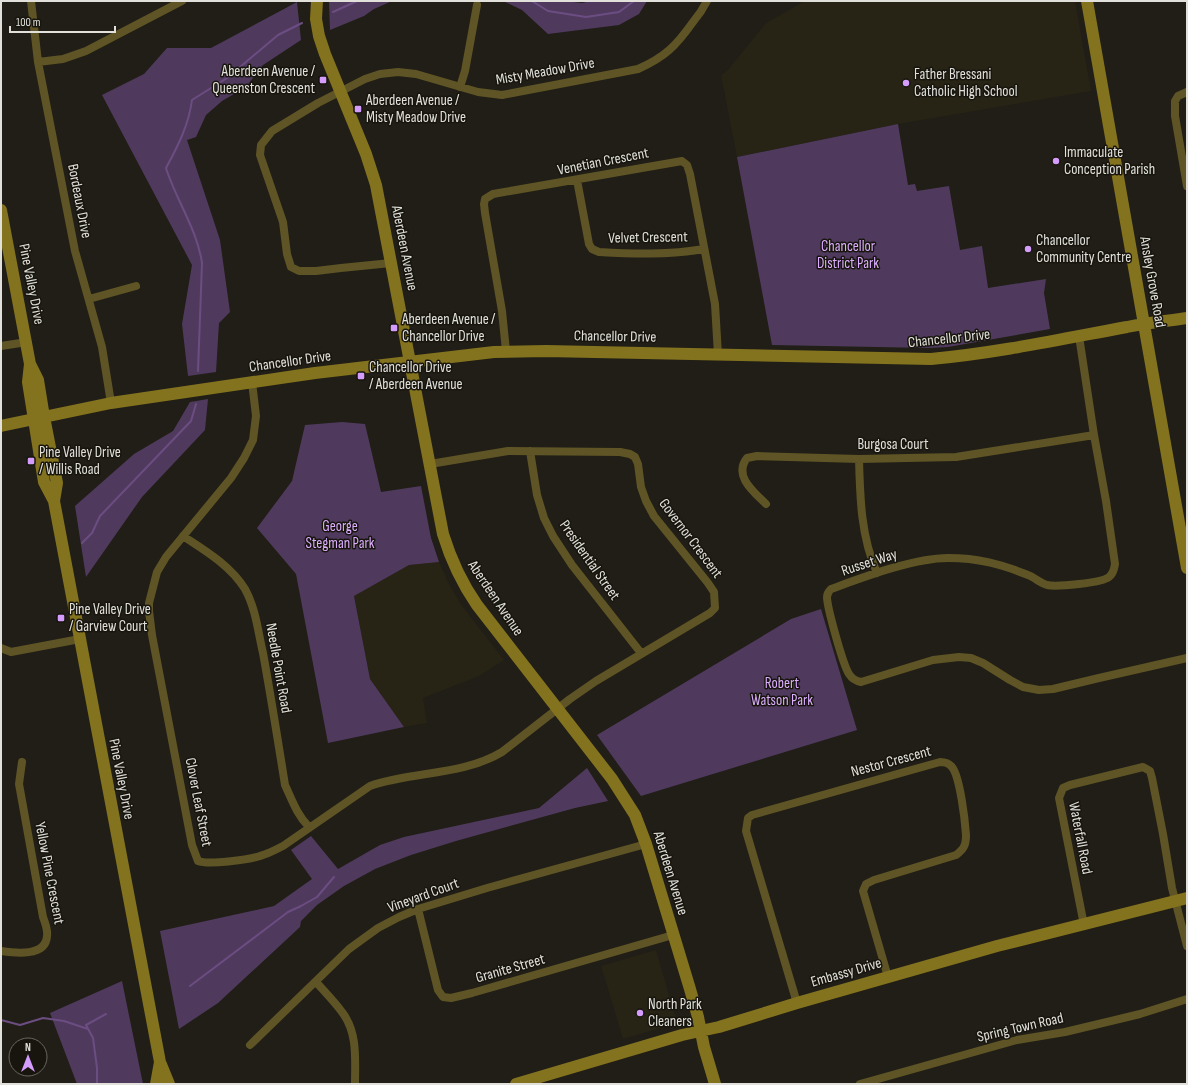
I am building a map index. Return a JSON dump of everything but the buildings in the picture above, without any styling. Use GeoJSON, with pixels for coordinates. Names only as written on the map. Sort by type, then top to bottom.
{"type":"FeatureCollection","features":[{"type":"Feature","properties":{"kind":"street","name":"Bordeaux Drive"},"geometry":{"type":"LineString","coordinates":[[31,1],[38,62],[75,250],[102,347],[111,403]]}},
{"type":"Feature","properties":{"kind":"street"},"geometry":{"type":"LineString","coordinates":[[38,62],[63,59],[86,51],[182,1]]}},
{"type":"Feature","properties":{"kind":"street","name":"Aberdeen Avenue"},"geometry":{"type":"LineString","coordinates":[[317,1],[316,19],[319,36],[366,154],[376,184],[443,534],[457,572],[477,605],[620,790],[634,815],[646,844],[698,1017],[704,1047],[715,1084]]}},
{"type":"Feature","properties":{"kind":"street","name":"Misty Meadow Drive"},"geometry":{"type":"LineString","coordinates":[[391,263],[316,272],[299,271],[291,267],[283,222],[260,155],[261,145],[272,132],[293,117],[340,91],[365,79],[380,74],[398,72],[416,74],[478,92],[502,95],[638,69],[654,62],[680,41],[699,14],[706,1]]}},
{"type":"Feature","properties":{"kind":"street","name":"Ansley Grove Road"},"geometry":{"type":"LineString","coordinates":[[1087,1],[1187,568]]}},
{"type":"Feature","properties":{"kind":"street"},"geometry":{"type":"LineString","coordinates":[[460,86],[465,71],[477,5]]}},
{"type":"Feature","properties":{"kind":"street"},"geometry":{"type":"LineString","coordinates":[[1187,92],[1178,96],[1175,101],[1175,116],[1187,186]]}},
{"type":"Feature","properties":{"kind":"street","name":"Venetian Crescent"},"geometry":{"type":"LineString","coordinates":[[506,350],[502,311],[484,213],[485,199],[493,194],[682,161],[687,165],[715,304],[718,355]]}},
{"type":"Feature","properties":{"kind":"street","name":"Velvet Crescent"},"geometry":{"type":"LineString","coordinates":[[577,180],[589,244],[592,249],[599,252],[674,254],[704,249]]}},
{"type":"Feature","properties":{"kind":"street","name":"Pine Valley Drive"},"geometry":{"type":"LineString","coordinates":[[1,210],[30,364],[28,382],[57,483],[54,501],[160,1062],[169,1084]]}},
{"type":"Feature","properties":{"kind":"street"},"geometry":{"type":"LineString","coordinates":[[89,299],[136,286]]}},
{"type":"Feature","properties":{"kind":"street","name":"Chancellor Drive"},"geometry":{"type":"LineString","coordinates":[[1,426],[111,403],[252,382],[506,350],[931,359],[961,356],[1144,324],[1187,318]]}},
{"type":"Feature","properties":{"kind":"street","name":"Russet Way"},"geometry":{"type":"LineString","coordinates":[[1079,336],[1106,501],[1114,570],[1108,578],[1059,586],[1045,584],[1033,577],[998,564],[966,558],[931,559],[877,573],[832,589],[828,592],[827,597],[842,656],[849,674],[855,681],[861,682],[933,660],[959,657],[970,658],[983,663],[1023,687],[1039,690],[1053,689],[1187,658]]}},
{"type":"Feature","properties":{"kind":"street"},"geometry":{"type":"LineString","coordinates":[[1,346],[26,342]]}},
{"type":"Feature","properties":{"kind":"street","name":"Clover Leaf Street"},"geometry":{"type":"LineString","coordinates":[[252,382],[256,416],[253,440],[232,478],[166,557],[157,572],[150,597],[149,611],[195,856],[198,861],[203,863],[258,857],[278,849],[370,786],[385,781],[470,766],[490,759],[502,752],[557,709]]}},
{"type":"Feature","properties":{"kind":"street","name":"Burgosa Court"},"geometry":{"type":"LineString","coordinates":[[766,504],[744,481],[742,468],[747,458],[757,456],[859,459],[956,457],[1094,435]]}},
{"type":"Feature","properties":{"kind":"street","name":"Governor Crescent"},"geometry":{"type":"LineString","coordinates":[[430,464],[502,451],[620,452],[630,454],[635,457],[638,464],[641,488],[654,516],[690,559],[714,592],[715,608],[710,613],[607,673],[557,709]]}},
{"type":"Feature","properties":{"kind":"street","name":"Presidential Street"},"geometry":{"type":"LineString","coordinates":[[530,451],[537,495],[544,518],[553,536],[572,565],[641,654]]}},
{"type":"Feature","properties":{"kind":"street"},"geometry":{"type":"LineString","coordinates":[[859,459],[860,505],[864,532],[871,559],[877,573]]}},
{"type":"Feature","properties":{"kind":"street","name":"Needle Point Road"},"geometry":{"type":"LineString","coordinates":[[183,536],[212,555],[225,566],[238,580],[249,598],[259,633],[285,785],[295,808],[302,820],[309,827]]}},
{"type":"Feature","properties":{"kind":"street"},"geometry":{"type":"LineString","coordinates":[[1,648],[11,652],[80,639]]}},
{"type":"Feature","properties":{"kind":"street","name":"Yellow Pine Crescent"},"geometry":{"type":"LineString","coordinates":[[1,952],[16,953],[37,950],[46,942],[47,935],[19,784],[22,762]]}},
{"type":"Feature","properties":{"kind":"street","name":"Nestor Crescent"},"geometry":{"type":"LineString","coordinates":[[797,1003],[746,830],[748,818],[752,815],[844,788],[940,762],[945,762],[953,768],[958,783],[966,835],[966,844],[963,850],[956,855],[874,880],[866,884],[863,891],[888,977]]}},
{"type":"Feature","properties":{"kind":"street","name":"Waterfall Road"},"geometry":{"type":"LineString","coordinates":[[1084,925],[1059,798],[1064,788],[1070,785],[1132,769],[1143,767],[1150,770],[1172,888],[1181,900]]}},
{"type":"Feature","properties":{"kind":"street","name":"Vineyard Court"},"geometry":{"type":"LineString","coordinates":[[250,1045],[349,949],[367,935],[399,917],[418,908],[646,844]]}},
{"type":"Feature","properties":{"kind":"street"},"geometry":{"type":"LineString","coordinates":[[1181,900],[1187,946]]}},
{"type":"Feature","properties":{"kind":"street","name":"Embassy Drive"},"geometry":{"type":"LineString","coordinates":[[516,1084],[682,1035],[719,1027],[797,1003],[997,946],[1181,900]]}},
{"type":"Feature","properties":{"kind":"street","name":"Granite Street"},"geometry":{"type":"LineString","coordinates":[[418,908],[438,990],[444,997],[451,998],[673,935]]}},
{"type":"Feature","properties":{"kind":"street"},"geometry":{"type":"LineString","coordinates":[[316,982],[343,1013],[352,1033],[355,1054],[355,1084]]}},
{"type":"Feature","properties":{"kind":"street","name":"Spring Town Road"},"geometry":{"type":"LineString","coordinates":[[860,1084],[1017,1040],[1064,1032],[1140,1014],[1187,999]]}},
{"type":"Feature","properties":{"kind":"street","name":"Pine Valley Drive"},"geometry":{"type":"LineString","coordinates":[[156,1084],[160,1062]]}},
{"type":"Feature","properties":{"kind":"shaded area","name":"Father Bressani Catholic High School"},"geometry":{"type":"Polygon","coordinates":[[[805,1],[1075,1],[1091,91],[898,124],[737,157],[721,75],[727,71],[766,23],[805,1]]]}},
{"type":"Feature","properties":{"kind":"shaded area"},"geometry":{"type":"Polygon","coordinates":[[[439,562],[450,586],[462,606],[504,660],[479,676],[423,698],[427,723],[404,727],[370,679],[354,596],[409,565],[439,562]]]}},
{"type":"Feature","properties":{"kind":"shaded area"},"geometry":{"type":"Polygon","coordinates":[[[656,950],[677,1023],[623,1039],[601,966],[656,950]]]}},
{"type":"Feature","properties":{"kind":"green space"},"geometry":{"type":"Polygon","coordinates":[[[329,1],[392,1],[374,9],[364,16],[330,30],[329,1]]]}},
{"type":"Feature","properties":{"kind":"green space"},"geometry":{"type":"Polygon","coordinates":[[[503,1],[564,1],[582,3],[591,1],[647,1],[639,14],[619,25],[548,34],[522,10],[503,1]]]}},
{"type":"Feature","properties":{"kind":"green space"},"geometry":{"type":"Polygon","coordinates":[[[297,2],[301,40],[263,65],[246,87],[222,101],[206,115],[196,137],[187,140],[220,240],[230,312],[219,323],[216,372],[188,376],[182,324],[192,265],[102,95],[144,74],[167,48],[211,48],[297,2]]]}},
{"type":"Feature","properties":{"kind":"green space","name":"Chancellor District Park"},"geometry":{"type":"Polygon","coordinates":[[[898,124],[908,185],[915,184],[917,191],[949,186],[960,250],[982,246],[988,288],[1046,279],[1044,293],[1050,329],[948,347],[929,348],[772,345],[737,157],[898,124]]]}},
{"type":"Feature","properties":{"kind":"green space"},"geometry":{"type":"Polygon","coordinates":[[[208,399],[205,430],[142,497],[86,577],[75,506],[134,454],[173,431],[190,402],[208,399]]]}},
{"type":"Feature","properties":{"kind":"green space","name":"George Stegman Park"},"geometry":{"type":"Polygon","coordinates":[[[342,422],[365,424],[381,492],[421,486],[431,538],[439,562],[409,565],[354,596],[370,679],[404,727],[328,743],[296,574],[257,528],[292,481],[305,425],[342,422]]]}},
{"type":"Feature","properties":{"kind":"green space","name":"Robert Watson Park"},"geometry":{"type":"Polygon","coordinates":[[[821,609],[857,730],[641,796],[597,735],[791,619],[821,609]]]}},
{"type":"Feature","properties":{"kind":"green space"},"geometry":{"type":"Polygon","coordinates":[[[587,768],[608,801],[575,808],[456,841],[411,855],[375,869],[344,886],[317,905],[301,921],[300,927],[218,1003],[179,1029],[160,931],[274,906],[312,879],[291,850],[311,836],[338,869],[380,845],[404,837],[539,808],[587,768]]]}},
{"type":"Feature","properties":{"kind":"green space"},"geometry":{"type":"Polygon","coordinates":[[[122,981],[143,1084],[77,1084],[50,1013],[122,981]]]}},
{"type":"Feature","properties":{"kind":"waterway"},"geometry":{"type":"LineString","coordinates":[[333,12],[357,1]]}},
{"type":"Feature","properties":{"kind":"waterway"},"geometry":{"type":"LineString","coordinates":[[532,1],[548,11],[586,17],[619,12],[634,1]]}},
{"type":"Feature","properties":{"kind":"waterway"},"geometry":{"type":"LineString","coordinates":[[198,371],[202,263],[196,238],[166,168],[182,135],[191,109],[192,100],[227,78],[278,35],[302,23]]}},
{"type":"Feature","properties":{"kind":"waterway"},"geometry":{"type":"LineString","coordinates":[[82,543],[92,533],[100,516],[191,421],[196,404]]}},
{"type":"Feature","properties":{"kind":"waterway"},"geometry":{"type":"LineString","coordinates":[[190,986],[288,912],[317,897],[334,877]]}},
{"type":"Feature","properties":{"kind":"waterway"},"geometry":{"type":"LineString","coordinates":[[97,1084],[97,1068],[93,1038],[86,1025],[106,1014]]}},
{"type":"Feature","properties":{"kind":"waterway"},"geometry":{"type":"LineString","coordinates":[[1,1020],[20,1025],[43,1018],[64,1021],[88,1029]]}},
{"type":"Feature","properties":{"kind":"place","name":"Aberdeen Avenue / Queenston Crescent"},"geometry":{"type":"Point","coordinates":[323,80]}},
{"type":"Feature","properties":{"kind":"place","name":"Father Bressani Catholic High School"},"geometry":{"type":"Point","coordinates":[906,83]}},
{"type":"Feature","properties":{"kind":"place","name":"Aberdeen Avenue / Misty Meadow Drive"},"geometry":{"type":"Point","coordinates":[358,109]}},
{"type":"Feature","properties":{"kind":"place","name":"Immaculate Conception Parish"},"geometry":{"type":"Point","coordinates":[1056,161]}},
{"type":"Feature","properties":{"kind":"place","name":"Chancellor Community Centre"},"geometry":{"type":"Point","coordinates":[1028,249]}},
{"type":"Feature","properties":{"kind":"place","name":"Aberdeen Avenue / Chancellor Drive"},"geometry":{"type":"Point","coordinates":[394,328]}},
{"type":"Feature","properties":{"kind":"place","name":"Chancellor Drive / Aberdeen Avenue"},"geometry":{"type":"Point","coordinates":[361,376]}},
{"type":"Feature","properties":{"kind":"place","name":"Pine Valley Drive / Willis Road"},"geometry":{"type":"Point","coordinates":[31,461]}},
{"type":"Feature","properties":{"kind":"place","name":"Pine Valley Drive / Garview Court"},"geometry":{"type":"Point","coordinates":[61,618]}},
{"type":"Feature","properties":{"kind":"place","name":"North Park Cleaners"},"geometry":{"type":"Point","coordinates":[640,1013]}}]}
